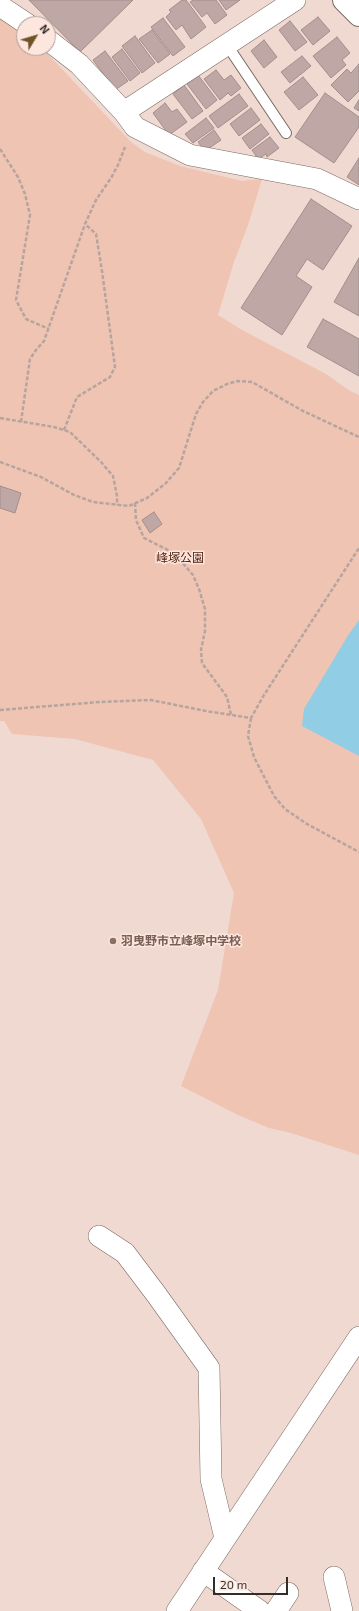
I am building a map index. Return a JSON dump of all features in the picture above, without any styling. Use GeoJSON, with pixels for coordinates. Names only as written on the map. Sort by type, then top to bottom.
{"type":"FeatureCollection","features":[{"type":"Feature","properties":{"kind":"street"},"geometry":{"type":"LineString","coordinates":[[124,112],[295,0]]}},
{"type":"Feature","properties":{"kind":"street"},"geometry":{"type":"LineString","coordinates":[[344,0],[359,15]]}},
{"type":"Feature","properties":{"kind":"street"},"geometry":{"type":"LineString","coordinates":[[0,6],[16,17]]}},
{"type":"Feature","properties":{"kind":"street"},"geometry":{"type":"LineString","coordinates":[[56,46],[79,64],[124,112],[135,128],[190,155],[317,179],[359,199]]}},
{"type":"Feature","properties":{"kind":"street"},"geometry":{"type":"LineString","coordinates":[[99,1236],[125,1253],[209,1368],[211,1479],[225,1538]]}},
{"type":"Feature","properties":{"kind":"street"},"geometry":{"type":"LineString","coordinates":[[177,1611],[359,1337]]}},
{"type":"Feature","properties":{"kind":"street"},"geometry":{"type":"LineString","coordinates":[[203,1571],[260,1611]]}},
{"type":"Feature","properties":{"kind":"street"},"geometry":{"type":"LineString","coordinates":[[334,1577],[342,1611]]}},
{"type":"Feature","properties":{"kind":"street"},"geometry":{"type":"LineString","coordinates":[[276,1611],[288,1593]]}},
{"type":"Feature","properties":{"kind":"lane"},"geometry":{"type":"LineString","coordinates":[[227,45],[286,133]]}},
{"type":"Feature","properties":{"kind":"path"},"geometry":{"type":"LineString","coordinates":[[21,422],[30,359],[44,341],[85,224],[96,200],[118,165],[127,141]]}},
{"type":"Feature","properties":{"kind":"path"},"geometry":{"type":"LineString","coordinates":[[0,149],[18,176],[25,194],[30,215],[16,300],[26,319],[49,329]]}},
{"type":"Feature","properties":{"kind":"path"},"geometry":{"type":"LineString","coordinates":[[64,430],[77,397],[110,377],[115,367],[96,234],[85,224]]}},
{"type":"Feature","properties":{"kind":"path"},"geometry":{"type":"LineString","coordinates":[[0,462],[41,477],[74,495],[93,502],[117,506],[128,506],[147,498],[166,483],[179,468],[196,414],[203,402],[213,390],[227,384],[238,382],[252,382],[310,414],[359,436]]}},
{"type":"Feature","properties":{"kind":"path"},"geometry":{"type":"LineString","coordinates":[[0,418],[64,430],[70,432],[78,438],[113,476],[117,496],[117,506]]}},
{"type":"Feature","properties":{"kind":"path"},"geometry":{"type":"LineString","coordinates":[[135,503],[136,520],[144,538],[174,553],[193,575],[200,589],[205,609],[205,631],[201,650],[202,663],[227,697],[230,715]]}},
{"type":"Feature","properties":{"kind":"path"},"geometry":{"type":"LineString","coordinates":[[359,548],[268,688],[251,718],[248,736],[254,757],[274,796],[285,809],[307,824],[359,852]]}},
{"type":"Feature","properties":{"kind":"path"},"geometry":{"type":"LineString","coordinates":[[0,710],[99,702],[151,700],[206,712],[251,718]]}},
{"type":"Feature","properties":{"kind":"green space","name":"峰塚公園"},"geometry":{"type":"Polygon","coordinates":[[[0,15],[16,28],[16,56],[50,56],[131,142],[145,152],[180,166],[242,181],[262,179],[218,315],[242,330],[326,374],[350,391],[359,395],[359,1155],[291,1133],[269,1128],[238,1115],[181,1086],[218,990],[234,893],[201,819],[153,760],[75,739],[12,734],[4,721],[0,721],[0,15]]]}},
{"type":"Feature","properties":{"kind":"water"},"geometry":{"type":"Polygon","coordinates":[[[359,620],[359,756],[302,726],[304,709],[347,637],[359,620]]]}},
{"type":"Feature","properties":{"kind":"building"},"geometry":{"type":"Polygon","coordinates":[[[29,0],[133,0],[80,52],[56,28],[56,16],[45,16],[29,0]]]}},
{"type":"Feature","properties":{"kind":"building"},"geometry":{"type":"Polygon","coordinates":[[[182,0],[186,0],[206,27],[191,39],[182,25],[176,30],[166,17],[171,12],[169,10],[182,0]]]}},
{"type":"Feature","properties":{"kind":"building"},"geometry":{"type":"Polygon","coordinates":[[[193,0],[216,0],[227,15],[215,24],[207,13],[202,17],[190,2],[193,0]]]}},
{"type":"Feature","properties":{"kind":"building"},"geometry":{"type":"Polygon","coordinates":[[[219,0],[240,0],[226,10],[219,0]]]}},
{"type":"Feature","properties":{"kind":"building"},"geometry":{"type":"Polygon","coordinates":[[[318,17],[330,31],[313,45],[301,30],[318,17]]]}},
{"type":"Feature","properties":{"kind":"building"},"geometry":{"type":"Polygon","coordinates":[[[163,18],[185,47],[173,56],[151,27],[163,18]]]}},
{"type":"Feature","properties":{"kind":"building"},"geometry":{"type":"Polygon","coordinates":[[[290,21],[307,42],[295,51],[279,30],[290,21]]]}},
{"type":"Feature","properties":{"kind":"building"},"geometry":{"type":"Polygon","coordinates":[[[152,30],[170,54],[158,63],[139,39],[152,30]]]}},
{"type":"Feature","properties":{"kind":"building"},"geometry":{"type":"Polygon","coordinates":[[[135,36],[155,63],[142,73],[122,46],[135,36]]]}},
{"type":"Feature","properties":{"kind":"building"},"geometry":{"type":"Polygon","coordinates":[[[337,37],[350,53],[342,60],[346,65],[331,78],[313,56],[337,37]]]}},
{"type":"Feature","properties":{"kind":"building"},"geometry":{"type":"Polygon","coordinates":[[[264,40],[277,57],[264,68],[251,51],[264,40]]]}},
{"type":"Feature","properties":{"kind":"building"},"geometry":{"type":"Polygon","coordinates":[[[122,49],[140,73],[130,81],[112,57],[122,49]]]}},
{"type":"Feature","properties":{"kind":"building"},"geometry":{"type":"Polygon","coordinates":[[[105,51],[128,81],[115,90],[93,60],[105,51]]]}},
{"type":"Feature","properties":{"kind":"building"},"geometry":{"type":"Polygon","coordinates":[[[302,56],[311,66],[290,83],[281,72],[302,56]]]}},
{"type":"Feature","properties":{"kind":"building"},"geometry":{"type":"Polygon","coordinates":[[[359,64],[359,91],[348,102],[331,85],[347,69],[351,73],[359,64]]]}},
{"type":"Feature","properties":{"kind":"building"},"geometry":{"type":"Polygon","coordinates":[[[216,70],[224,80],[231,75],[241,88],[231,96],[228,93],[220,100],[204,79],[216,70]]]}},
{"type":"Feature","properties":{"kind":"building"},"geometry":{"type":"Polygon","coordinates":[[[198,75],[217,100],[206,109],[187,84],[198,75]]]}},
{"type":"Feature","properties":{"kind":"building"},"geometry":{"type":"Polygon","coordinates":[[[303,77],[318,95],[299,110],[284,92],[303,77]]]}},
{"type":"Feature","properties":{"kind":"building"},"geometry":{"type":"Polygon","coordinates":[[[184,85],[203,111],[192,119],[173,94],[184,85]]]}},
{"type":"Feature","properties":{"kind":"building"},"geometry":{"type":"Polygon","coordinates":[[[325,93],[359,117],[359,127],[334,163],[295,137],[325,93]]]}},
{"type":"Feature","properties":{"kind":"building"},"geometry":{"type":"Polygon","coordinates":[[[239,94],[248,106],[218,128],[209,116],[239,94]]]}},
{"type":"Feature","properties":{"kind":"building"},"geometry":{"type":"Polygon","coordinates":[[[359,100],[359,111],[354,108],[359,100]]]}},
{"type":"Feature","properties":{"kind":"building"},"geometry":{"type":"Polygon","coordinates":[[[165,103],[172,112],[177,109],[187,122],[169,135],[153,113],[165,103]]]}},
{"type":"Feature","properties":{"kind":"building"},"geometry":{"type":"Polygon","coordinates":[[[251,108],[260,120],[239,136],[230,124],[251,108]]]}},
{"type":"Feature","properties":{"kind":"building"},"geometry":{"type":"Polygon","coordinates":[[[206,118],[214,128],[193,143],[185,134],[206,118]]]}},
{"type":"Feature","properties":{"kind":"building"},"geometry":{"type":"Polygon","coordinates":[[[261,124],[269,134],[250,149],[242,138],[261,124]]]}},
{"type":"Feature","properties":{"kind":"building"},"geometry":{"type":"Polygon","coordinates":[[[214,130],[221,140],[208,149],[207,147],[203,149],[198,142],[214,130]]]}},
{"type":"Feature","properties":{"kind":"building"},"geometry":{"type":"Polygon","coordinates":[[[270,137],[279,148],[267,157],[266,154],[258,159],[252,150],[270,137]]]}},
{"type":"Feature","properties":{"kind":"building"},"geometry":{"type":"Polygon","coordinates":[[[359,158],[359,185],[347,177],[359,158]]]}},
{"type":"Feature","properties":{"kind":"building"},"geometry":{"type":"Polygon","coordinates":[[[311,199],[352,226],[323,270],[307,259],[296,276],[312,287],[282,335],[241,308],[311,199]]]}},
{"type":"Feature","properties":{"kind":"building"},"geometry":{"type":"Polygon","coordinates":[[[359,258],[359,316],[334,302],[359,258]]]}},
{"type":"Feature","properties":{"kind":"building"},"geometry":{"type":"Polygon","coordinates":[[[323,319],[359,339],[359,376],[307,347],[323,319]]]}},
{"type":"Feature","properties":{"kind":"building"},"geometry":{"type":"Polygon","coordinates":[[[0,486],[21,493],[15,513],[0,508],[0,486]]]}},
{"type":"Feature","properties":{"kind":"building"},"geometry":{"type":"Polygon","coordinates":[[[154,512],[162,524],[150,533],[142,520],[154,512]]]}},
{"type":"Feature","properties":{"kind":"place","name":"羽曳野市立峰塚中学校"},"geometry":{"type":"Point","coordinates":[113,941]}}]}
